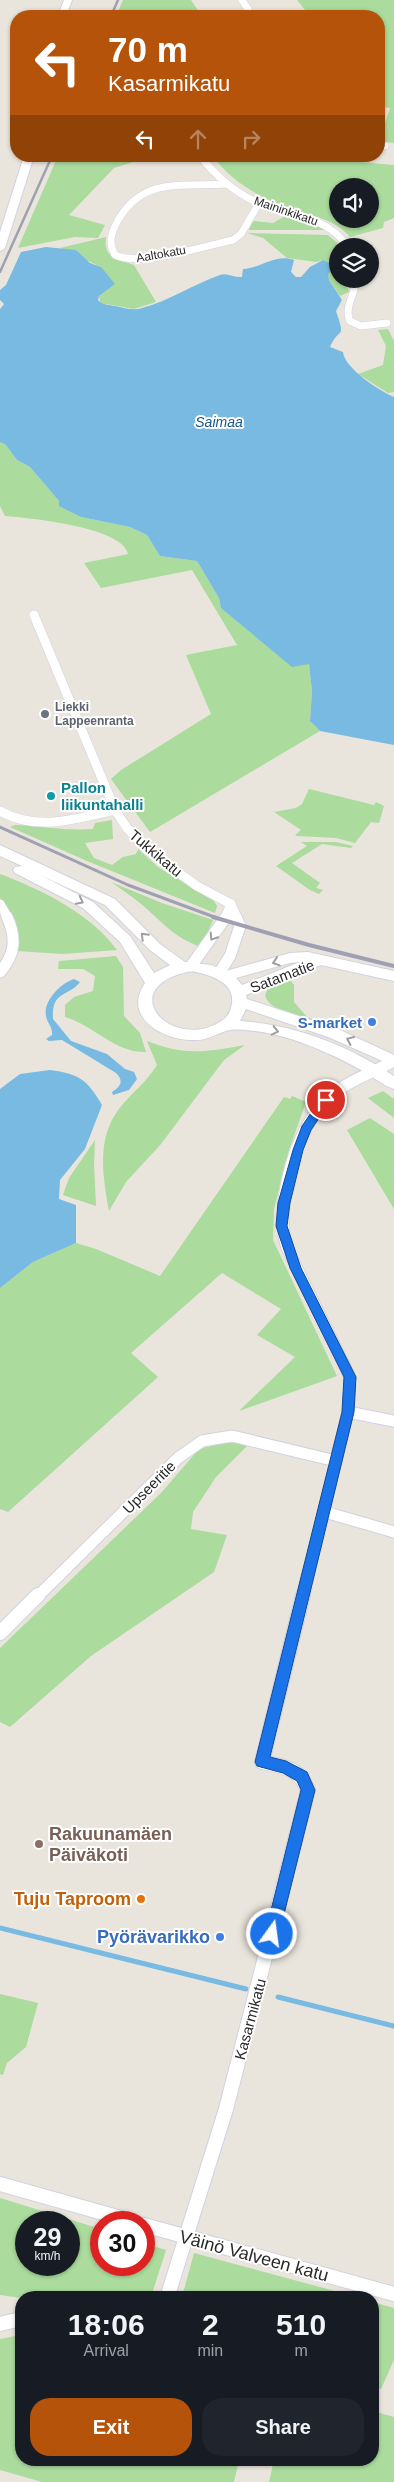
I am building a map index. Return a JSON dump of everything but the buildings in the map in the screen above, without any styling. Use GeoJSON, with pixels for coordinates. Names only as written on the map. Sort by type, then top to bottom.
{"type":"FeatureCollection","features":[{"type":"Feature","properties":{"kind":"main road"},"geometry":{"type":"LineString","coordinates":[[0,248],[27,162]]}},
{"type":"Feature","properties":{"kind":"main road"},"geometry":{"type":"LineString","coordinates":[[2,858],[110,902],[155,947],[187,966],[223,974],[233,982],[240,997],[239,1010],[227,1025],[199,1035],[183,1034],[161,1027],[146,1014],[143,1003],[144,992],[151,981],[165,972],[187,966]]}},
{"type":"Feature","properties":{"kind":"main road"},"geometry":{"type":"LineString","coordinates":[[2,858],[88,905],[125,939],[151,981]]}},
{"type":"Feature","properties":{"kind":"main road","name":"Satamatie"},"geometry":{"type":"LineString","coordinates":[[223,974],[290,958],[308,957],[394,976]]}},
{"type":"Feature","properties":{"kind":"main road","name":"Satamatie"},"geometry":{"type":"LineString","coordinates":[[240,997],[288,971],[324,960]]}},
{"type":"Feature","properties":{"kind":"main road"},"geometry":{"type":"LineString","coordinates":[[240,997],[333,1033],[394,1061]]}},
{"type":"Feature","properties":{"kind":"main road"},"geometry":{"type":"LineString","coordinates":[[227,1025],[274,1030],[320,1045],[376,1071],[394,1083]]}},
{"type":"Feature","properties":{"kind":"street","name":"Maininkikatu"},"geometry":{"type":"LineString","coordinates":[[206,162],[227,184],[259,203],[328,226],[343,238]]}},
{"type":"Feature","properties":{"kind":"street","name":"Aaltokatu"},"geometry":{"type":"LineString","coordinates":[[227,184],[161,187],[138,193],[122,209],[109,239],[109,246],[115,256],[133,260],[233,240],[242,234],[259,203]]}},
{"type":"Feature","properties":{"kind":"street"},"geometry":{"type":"LineString","coordinates":[[356,288],[357,293],[348,310],[348,318],[355,324],[364,327],[387,323]]}},
{"type":"Feature","properties":{"kind":"street","name":"Tukkikatu"},"geometry":{"type":"LineString","coordinates":[[34,615],[115,810],[127,828],[146,849],[197,886],[231,904]]}},
{"type":"Feature","properties":{"kind":"street"},"geometry":{"type":"LineString","coordinates":[[0,811],[8,818],[26,823],[56,822],[115,810]]}},
{"type":"Feature","properties":{"kind":"street"},"geometry":{"type":"LineString","coordinates":[[0,904],[10,920],[16,945],[5,967],[0,972]]}},
{"type":"Feature","properties":{"kind":"street"},"geometry":{"type":"LineString","coordinates":[[187,966],[219,928],[231,904]]}},
{"type":"Feature","properties":{"kind":"street"},"geometry":{"type":"LineString","coordinates":[[223,974],[240,926],[231,904]]}},
{"type":"Feature","properties":{"kind":"street","name":"Kasarmikatu"},"geometry":{"type":"LineString","coordinates":[[170,2291],[188,2238],[251,2020],[308,1790],[302,1776],[286,1767],[262,1762],[325,1512],[348,1412],[350,1377],[296,1268],[282,1226],[284,1203],[298,1150],[306,1129],[317,1110],[326,1100],[342,1089],[394,1061]]}},
{"type":"Feature","properties":{"kind":"street"},"geometry":{"type":"LineString","coordinates":[[348,1412],[394,1421]]}},
{"type":"Feature","properties":{"kind":"street","name":"Upseeritie"},"geometry":{"type":"LineString","coordinates":[[0,1633],[178,1458],[197,1442],[216,1436],[232,1436],[336,1461]]}},
{"type":"Feature","properties":{"kind":"street"},"geometry":{"type":"LineString","coordinates":[[325,1512],[394,1532]]}},
{"type":"Feature","properties":{"kind":"street"},"geometry":{"type":"LineString","coordinates":[[0,2184],[95,2211]]}},
{"type":"Feature","properties":{"kind":"street","name":"Väinö Valveen katu"},"geometry":{"type":"LineString","coordinates":[[155,2228],[394,2294]]}},
{"type":"Feature","properties":{"kind":"street"},"geometry":{"type":"LineString","coordinates":[[0,2324],[15,2320]]}},
{"type":"Feature","properties":{"kind":"green space"},"geometry":{"type":"Polygon","coordinates":[[[123,0],[191,0],[198,10],[119,10],[123,0]]]}},
{"type":"Feature","properties":{"kind":"green space"},"geometry":{"type":"Polygon","coordinates":[[[297,0],[394,0],[394,143],[385,142],[385,123],[390,108],[385,108],[385,10],[305,10],[297,0]]]}},
{"type":"Feature","properties":{"kind":"green space"},"geometry":{"type":"Polygon","coordinates":[[[55,162],[133,162],[114,168],[69,215],[105,225],[98,238],[75,237],[18,248],[55,162]]]}},
{"type":"Feature","properties":{"kind":"green space"},"geometry":{"type":"Polygon","coordinates":[[[218,162],[361,162],[394,165],[394,218],[384,222],[383,228],[350,237],[340,228],[379,228],[379,178],[329,178],[329,222],[281,205],[259,195],[238,182],[218,162]]]}},
{"type":"Feature","properties":{"kind":"green space"},"geometry":{"type":"Polygon","coordinates":[[[287,215],[328,230],[249,230],[253,221],[273,223],[287,215]]]}},
{"type":"Feature","properties":{"kind":"green space"},"geometry":{"type":"Polygon","coordinates":[[[247,233],[328,235],[332,238],[329,238],[329,280],[323,260],[316,262],[287,258],[263,238],[247,233]]]}},
{"type":"Feature","properties":{"kind":"green space"},"geometry":{"type":"Polygon","coordinates":[[[106,237],[109,254],[134,265],[156,302],[134,309],[100,303],[99,296],[108,289],[101,267],[60,248],[106,237]]]}},
{"type":"Feature","properties":{"kind":"green space"},"geometry":{"type":"Polygon","coordinates":[[[334,288],[347,288],[349,292],[340,296],[334,288]]]}},
{"type":"Feature","properties":{"kind":"green space"},"geometry":{"type":"Polygon","coordinates":[[[388,329],[394,341],[394,392],[388,393],[358,374],[383,365],[386,346],[378,330],[388,329]]]}},
{"type":"Feature","properties":{"kind":"green space"},"geometry":{"type":"Polygon","coordinates":[[[0,442],[6,445],[17,460],[30,467],[59,501],[72,512],[81,517],[130,527],[147,535],[160,556],[197,561],[219,598],[221,608],[309,664],[312,691],[310,721],[320,731],[150,832],[111,779],[121,770],[211,714],[186,655],[237,645],[192,570],[101,588],[84,563],[128,554],[122,545],[110,537],[74,526],[5,516],[0,506],[0,442]]]}},
{"type":"Feature","properties":{"kind":"green space"},"geometry":{"type":"Polygon","coordinates":[[[309,789],[374,805],[376,802],[384,806],[379,823],[371,822],[355,843],[336,838],[297,836],[295,835],[301,830],[274,812],[296,808],[302,804],[309,789]]]}},
{"type":"Feature","properties":{"kind":"green space"},"geometry":{"type":"Polygon","coordinates":[[[112,820],[113,839],[85,843],[94,858],[112,865],[123,857],[136,854],[138,849],[158,867],[214,901],[217,906],[215,913],[87,861],[10,827],[15,825],[93,829],[95,823],[112,820]]]}},
{"type":"Feature","properties":{"kind":"green space"},"geometry":{"type":"Polygon","coordinates":[[[301,842],[336,842],[353,846],[351,848],[322,844],[292,863],[320,883],[316,888],[323,890],[319,894],[310,890],[276,866],[307,846],[301,842]]]}},
{"type":"Feature","properties":{"kind":"green space"},"geometry":{"type":"Polygon","coordinates":[[[0,874],[32,887],[64,904],[93,925],[117,950],[63,954],[16,951],[12,919],[0,898],[0,874]]]}},
{"type":"Feature","properties":{"kind":"green space"},"geometry":{"type":"Polygon","coordinates":[[[111,882],[162,903],[213,920],[201,947],[182,938],[168,928],[140,903],[111,882]]]}},
{"type":"Feature","properties":{"kind":"green space"},"geometry":{"type":"Polygon","coordinates":[[[116,956],[123,967],[124,1016],[140,1033],[146,1052],[124,1048],[86,1026],[65,1017],[65,1005],[74,997],[93,991],[95,976],[83,969],[58,969],[59,961],[116,956]]]}},
{"type":"Feature","properties":{"kind":"green space"},"geometry":{"type":"Polygon","coordinates":[[[288,977],[294,985],[294,1002],[307,1017],[318,1021],[318,1024],[284,1012],[267,1000],[266,993],[272,985],[288,977]]]}},
{"type":"Feature","properties":{"kind":"green space"},"geometry":{"type":"Polygon","coordinates":[[[147,1041],[184,1051],[207,1051],[245,1045],[224,1060],[161,1144],[126,1182],[109,1211],[103,1172],[104,1145],[112,1121],[119,1109],[149,1077],[157,1065],[147,1041]]]}},
{"type":"Feature","properties":{"kind":"green space"},"geometry":{"type":"Polygon","coordinates":[[[383,1091],[394,1099],[394,1118],[368,1098],[383,1091]]]}},
{"type":"Feature","properties":{"kind":"green space"},"geometry":{"type":"Polygon","coordinates":[[[292,1096],[306,1102],[289,1150],[274,1209],[273,1240],[337,1376],[239,1411],[295,1357],[257,1335],[281,1309],[222,1273],[131,1353],[158,1377],[8,1512],[0,1509],[0,1288],[33,1262],[76,1243],[96,1249],[160,1276],[284,1097],[290,1099],[292,1096]]]}},
{"type":"Feature","properties":{"kind":"green space"},"geometry":{"type":"Polygon","coordinates":[[[370,1118],[394,1134],[394,1209],[347,1130],[370,1118]]]}},
{"type":"Feature","properties":{"kind":"green space"},"geometry":{"type":"Polygon","coordinates":[[[95,1140],[96,1206],[63,1195],[69,1178],[95,1140]]]}},
{"type":"Feature","properties":{"kind":"green space"},"geometry":{"type":"Polygon","coordinates":[[[226,1442],[248,1445],[216,1477],[193,1512],[191,1529],[227,1535],[214,1572],[91,1656],[10,1727],[0,1722],[0,1648],[161,1493],[199,1449],[226,1442]]]}},
{"type":"Feature","properties":{"kind":"green space"},"geometry":{"type":"Polygon","coordinates":[[[0,1994],[38,2003],[26,2047],[7,2063],[3,2075],[0,2074],[0,1994]]]}},
{"type":"Feature","properties":{"kind":"green space"},"geometry":{"type":"Polygon","coordinates":[[[0,2198],[42,2211],[15,2211],[15,2276],[80,2276],[80,2223],[90,2226],[90,2276],[155,2276],[155,2246],[166,2250],[153,2291],[15,2291],[15,2297],[0,2295],[0,2198]]]}},
{"type":"Feature","properties":{"kind":"green space"},"geometry":{"type":"Polygon","coordinates":[[[194,2253],[335,2291],[184,2291],[194,2253]]]}},
{"type":"Feature","properties":{"kind":"green space"},"geometry":{"type":"Polygon","coordinates":[[[379,2304],[394,2308],[394,2360],[381,2389],[379,2388],[379,2304]]]}},
{"type":"Feature","properties":{"kind":"green space"},"geometry":{"type":"Polygon","coordinates":[[[15,2336],[15,2466],[238,2466],[234,2482],[42,2482],[0,2470],[0,2339],[15,2336]]]}},
{"type":"Feature","properties":{"kind":"green space"},"geometry":{"type":"Polygon","coordinates":[[[379,2413],[394,2417],[394,2482],[269,2482],[273,2466],[379,2466],[379,2413]]]}},
{"type":"Feature","properties":{"kind":"water","name":"Saimaa"},"geometry":{"type":"Polygon","coordinates":[[[46,247],[76,250],[90,263],[101,267],[115,284],[99,296],[98,300],[102,303],[132,309],[152,305],[220,275],[242,277],[243,269],[281,258],[294,260],[291,272],[296,277],[301,277],[310,267],[323,260],[329,263],[329,288],[334,288],[342,300],[336,311],[341,330],[330,347],[343,352],[350,365],[364,379],[394,397],[394,745],[320,731],[310,721],[312,691],[309,664],[292,667],[221,608],[219,598],[197,561],[160,556],[147,535],[130,527],[81,517],[59,506],[59,501],[30,467],[17,460],[6,445],[0,442],[0,309],[4,304],[0,300],[0,290],[6,285],[21,252],[46,247]]]}},
{"type":"Feature","properties":{"kind":"water"},"geometry":{"type":"Polygon","coordinates":[[[74,979],[80,982],[76,987],[62,995],[55,1003],[53,1019],[71,1041],[107,1054],[125,1069],[134,1072],[137,1079],[129,1090],[113,1095],[112,1092],[118,1088],[121,1081],[116,1073],[62,1040],[49,1041],[46,1039],[52,1035],[52,1030],[46,1016],[47,1004],[54,993],[64,984],[74,979]]]}},
{"type":"Feature","properties":{"kind":"water"},"geometry":{"type":"Polygon","coordinates":[[[50,1070],[81,1079],[92,1089],[102,1105],[85,1149],[60,1180],[59,1199],[76,1205],[76,1243],[33,1262],[0,1288],[0,1089],[20,1074],[50,1070]]]}},
{"type":"Feature","properties":{"kind":"waterway"},"geometry":{"type":"LineString","coordinates":[[0,1928],[246,1989]]}},
{"type":"Feature","properties":{"kind":"waterway"},"geometry":{"type":"LineString","coordinates":[[278,1997],[394,2026]]}},
{"type":"Feature","properties":{"kind":"railway"},"geometry":{"type":"LineString","coordinates":[[114,10],[118,0]]}},
{"type":"Feature","properties":{"kind":"railway"},"geometry":{"type":"LineString","coordinates":[[0,272],[49,162]]}},
{"type":"Feature","properties":{"kind":"railway"},"geometry":{"type":"LineString","coordinates":[[0,827],[128,885],[217,918]]}},
{"type":"Feature","properties":{"kind":"railway"},"geometry":{"type":"LineString","coordinates":[[213,917],[309,945],[394,966]]}},
{"type":"Feature","properties":{"kind":"place","name":"Liekki Lappeenranta"},"geometry":{"type":"Point","coordinates":[45,714]}},
{"type":"Feature","properties":{"kind":"place","name":"Pallon liikuntahalli"},"geometry":{"type":"Point","coordinates":[51,796]}},
{"type":"Feature","properties":{"kind":"place","name":"S-market"},"geometry":{"type":"Point","coordinates":[372,1022]}},
{"type":"Feature","properties":{"kind":"place","name":"Rakuunamäen Päiväkoti"},"geometry":{"type":"Point","coordinates":[39,1844]}},
{"type":"Feature","properties":{"kind":"place","name":"Tuju Taproom"},"geometry":{"type":"Point","coordinates":[141,1899]}},
{"type":"Feature","properties":{"kind":"place","name":"Pyörävarikko"},"geometry":{"type":"Point","coordinates":[220,1937]}},
{"type":"Feature","properties":{"kind":"route"},"geometry":{"type":"LineString","coordinates":[[272,1934],[308,1790],[302,1776],[286,1767],[262,1762],[325,1512],[348,1412],[350,1377],[296,1268],[287,1248],[282,1226],[284,1203],[298,1150],[306,1129],[317,1110],[326,1100]]}}]}
